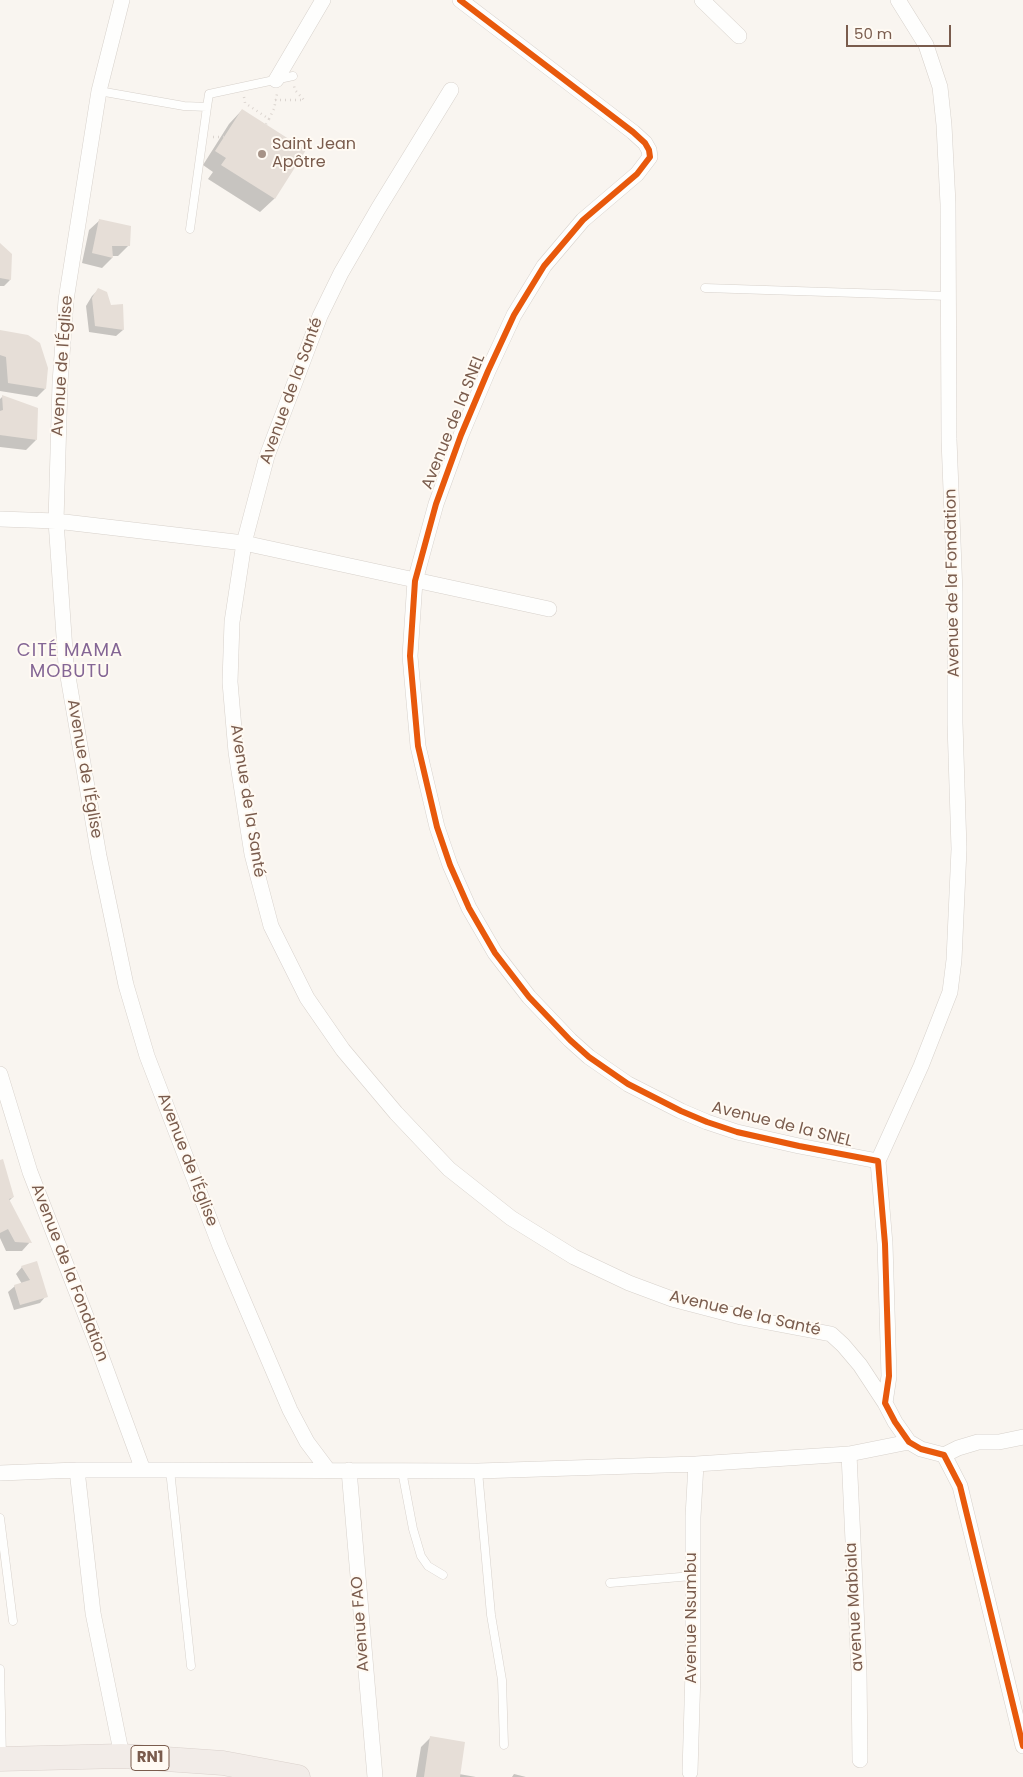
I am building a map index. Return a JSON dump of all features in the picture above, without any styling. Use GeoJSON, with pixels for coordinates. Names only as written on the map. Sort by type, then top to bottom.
{"type":"FeatureCollection","features":[{"type":"Feature","properties":{"kind":"highway","name":"RN1"},"geometry":{"type":"LineString","coordinates":[[1,1759],[122,1756],[223,1763],[298,1777]]}},
{"type":"Feature","properties":{"kind":"street","name":"Avenue de l'Église"},"geometry":{"type":"LineString","coordinates":[[122,0],[99,91],[66,300],[60,383],[56,521],[68,674],[99,856],[126,985],[147,1056],[220,1246],[290,1410],[307,1442],[328,1470]]}},
{"type":"Feature","properties":{"kind":"street"},"geometry":{"type":"LineString","coordinates":[[287,77],[323,0]]}},
{"type":"Feature","properties":{"kind":"street","name":"Avenue de la SNEL"},"geometry":{"type":"LineString","coordinates":[[460,0],[633,132],[645,143],[650,157],[638,174],[583,220],[544,266],[514,315],[488,371],[461,435],[436,504],[415,581],[410,656],[418,746],[437,827],[450,865],[469,908],[495,953],[529,998],[570,1040],[628,1084],[681,1111],[737,1132],[878,1161]]}},
{"type":"Feature","properties":{"kind":"street"},"geometry":{"type":"LineString","coordinates":[[702,0],[739,36]]}},
{"type":"Feature","properties":{"kind":"street","name":"Avenue de la Fondation"},"geometry":{"type":"LineString","coordinates":[[878,1161],[921,1066],[950,992],[954,960],[959,849],[955,723],[955,593],[949,439],[948,204],[944,124],[940,87],[926,45],[898,0]]}},
{"type":"Feature","properties":{"kind":"street","name":"Avenue de la Santé"},"geometry":{"type":"LineString","coordinates":[[451,90],[378,209],[320,316],[267,456],[244,543],[232,622],[230,682],[236,752],[252,854],[272,926],[287,961],[307,998],[344,1050],[396,1113],[449,1168],[510,1218],[574,1257],[630,1283],[672,1299],[741,1317],[831,1334],[860,1365],[885,1403]]}},
{"type":"Feature","properties":{"kind":"street"},"geometry":{"type":"LineString","coordinates":[[0,519],[56,521],[244,543],[549,609]]}},
{"type":"Feature","properties":{"kind":"street","name":"Avenue de la Fondation"},"geometry":{"type":"LineString","coordinates":[[0,1074],[30,1172],[143,1470]]}},
{"type":"Feature","properties":{"kind":"street"},"geometry":{"type":"LineString","coordinates":[[878,1161],[885,1244],[889,1376],[885,1403],[895,1422],[909,1442],[922,1449],[944,1455],[958,1448],[978,1442],[999,1442],[1023,1436]]}},
{"type":"Feature","properties":{"kind":"street"},"geometry":{"type":"LineString","coordinates":[[0,1473],[77,1470],[478,1471],[696,1464],[849,1454],[909,1442]]}},
{"type":"Feature","properties":{"kind":"street","name":"avenue Mabiala"},"geometry":{"type":"LineString","coordinates":[[849,1454],[859,1672],[860,1760]]}},
{"type":"Feature","properties":{"kind":"street"},"geometry":{"type":"LineString","coordinates":[[944,1455],[960,1486],[1023,1746]]}},
{"type":"Feature","properties":{"kind":"street","name":"Avenue Nsumbu"},"geometry":{"type":"LineString","coordinates":[[690,1772],[693,1671],[692,1517],[696,1464]]}},
{"type":"Feature","properties":{"kind":"street"},"geometry":{"type":"LineString","coordinates":[[77,1470],[93,1613],[122,1756]]}},
{"type":"Feature","properties":{"kind":"street","name":"Avenue FAO"},"geometry":{"type":"LineString","coordinates":[[349,1470],[375,1777]]}},
{"type":"Feature","properties":{"kind":"lane"},"geometry":{"type":"LineString","coordinates":[[190,229],[209,94],[287,77]]}},
{"type":"Feature","properties":{"kind":"lane"},"geometry":{"type":"LineString","coordinates":[[99,91],[184,106],[207,107]]}},
{"type":"Feature","properties":{"kind":"lane"},"geometry":{"type":"LineString","coordinates":[[705,288],[948,296]]}},
{"type":"Feature","properties":{"kind":"lane"},"geometry":{"type":"LineString","coordinates":[[170,1470],[191,1666]]}},
{"type":"Feature","properties":{"kind":"lane"},"geometry":{"type":"LineString","coordinates":[[402,1471],[413,1529],[421,1556],[428,1566],[443,1575]]}},
{"type":"Feature","properties":{"kind":"lane"},"geometry":{"type":"LineString","coordinates":[[478,1471],[491,1615],[502,1680],[504,1745]]}},
{"type":"Feature","properties":{"kind":"lane"},"geometry":{"type":"LineString","coordinates":[[0,1518],[13,1621]]}},
{"type":"Feature","properties":{"kind":"lane"},"geometry":{"type":"LineString","coordinates":[[610,1583],[692,1576]]}},
{"type":"Feature","properties":{"kind":"lane"},"geometry":{"type":"LineString","coordinates":[[0,1669],[1,1759]]}},
{"type":"Feature","properties":{"kind":"path"},"geometry":{"type":"LineString","coordinates":[[266,124],[270,119],[278,89],[287,77],[304,100],[276,100]]}},
{"type":"Feature","properties":{"kind":"path"},"geometry":{"type":"LineString","coordinates":[[235,98],[244,96],[245,104],[270,119]]}},
{"type":"Feature","properties":{"kind":"building","name":"Saint Jean Apôtre"},"geometry":{"type":"Polygon","coordinates":[[[242,109],[306,150],[275,199],[221,165],[226,158],[215,151],[242,109]]]}},
{"type":"Feature","properties":{"kind":"building"},"geometry":{"type":"Polygon","coordinates":[[[99,219],[131,226],[130,246],[112,246],[113,258],[92,253],[99,219]]]}},
{"type":"Feature","properties":{"kind":"building"},"geometry":{"type":"Polygon","coordinates":[[[0,243],[12,254],[11,280],[0,278],[0,243]]]}},
{"type":"Feature","properties":{"kind":"building"},"geometry":{"type":"Polygon","coordinates":[[[98,288],[107,292],[111,305],[123,304],[124,330],[95,326],[92,298],[98,288]]]}},
{"type":"Feature","properties":{"kind":"building"},"geometry":{"type":"Polygon","coordinates":[[[0,330],[28,335],[40,343],[48,368],[46,389],[8,383],[6,357],[0,355],[0,330]]]}},
{"type":"Feature","properties":{"kind":"building"},"geometry":{"type":"Polygon","coordinates":[[[2,395],[38,408],[37,440],[0,435],[0,411],[3,410],[2,395]]]}},
{"type":"Feature","properties":{"kind":"building"},"geometry":{"type":"Polygon","coordinates":[[[3,1159],[14,1197],[9,1199],[32,1243],[15,1242],[8,1229],[0,1233],[0,1160],[3,1159]]]}},
{"type":"Feature","properties":{"kind":"building"},"geometry":{"type":"Polygon","coordinates":[[[37,1261],[48,1297],[20,1305],[14,1285],[30,1280],[21,1266],[37,1261]]]}},
{"type":"Feature","properties":{"kind":"building"},"geometry":{"type":"Polygon","coordinates":[[[430,1736],[465,1742],[460,1777],[424,1777],[430,1736]]]}},
{"type":"Feature","properties":{"kind":"cycle path"},"geometry":{"type":"LineString","coordinates":[[460,0],[633,132],[645,143],[650,157],[637,174],[583,220],[544,266],[514,315],[488,371],[461,435],[436,504],[415,581],[410,656],[418,746],[437,827],[450,865],[469,908],[495,953],[529,997],[589,1057],[628,1084],[707,1122],[737,1132],[878,1161],[885,1244],[889,1376],[885,1403],[909,1442],[921,1449],[944,1455],[960,1486],[1023,1746]]}},
{"type":"Feature","properties":{"kind":"place","name":"Saint Jean Apôtre"},"geometry":{"type":"Point","coordinates":[262,154]}},
{"type":"Feature","properties":{"kind":"district","name":"CITÉ MAMA MOBUTU"},"geometry":{"type":"Point","coordinates":[70,661]}}]}
